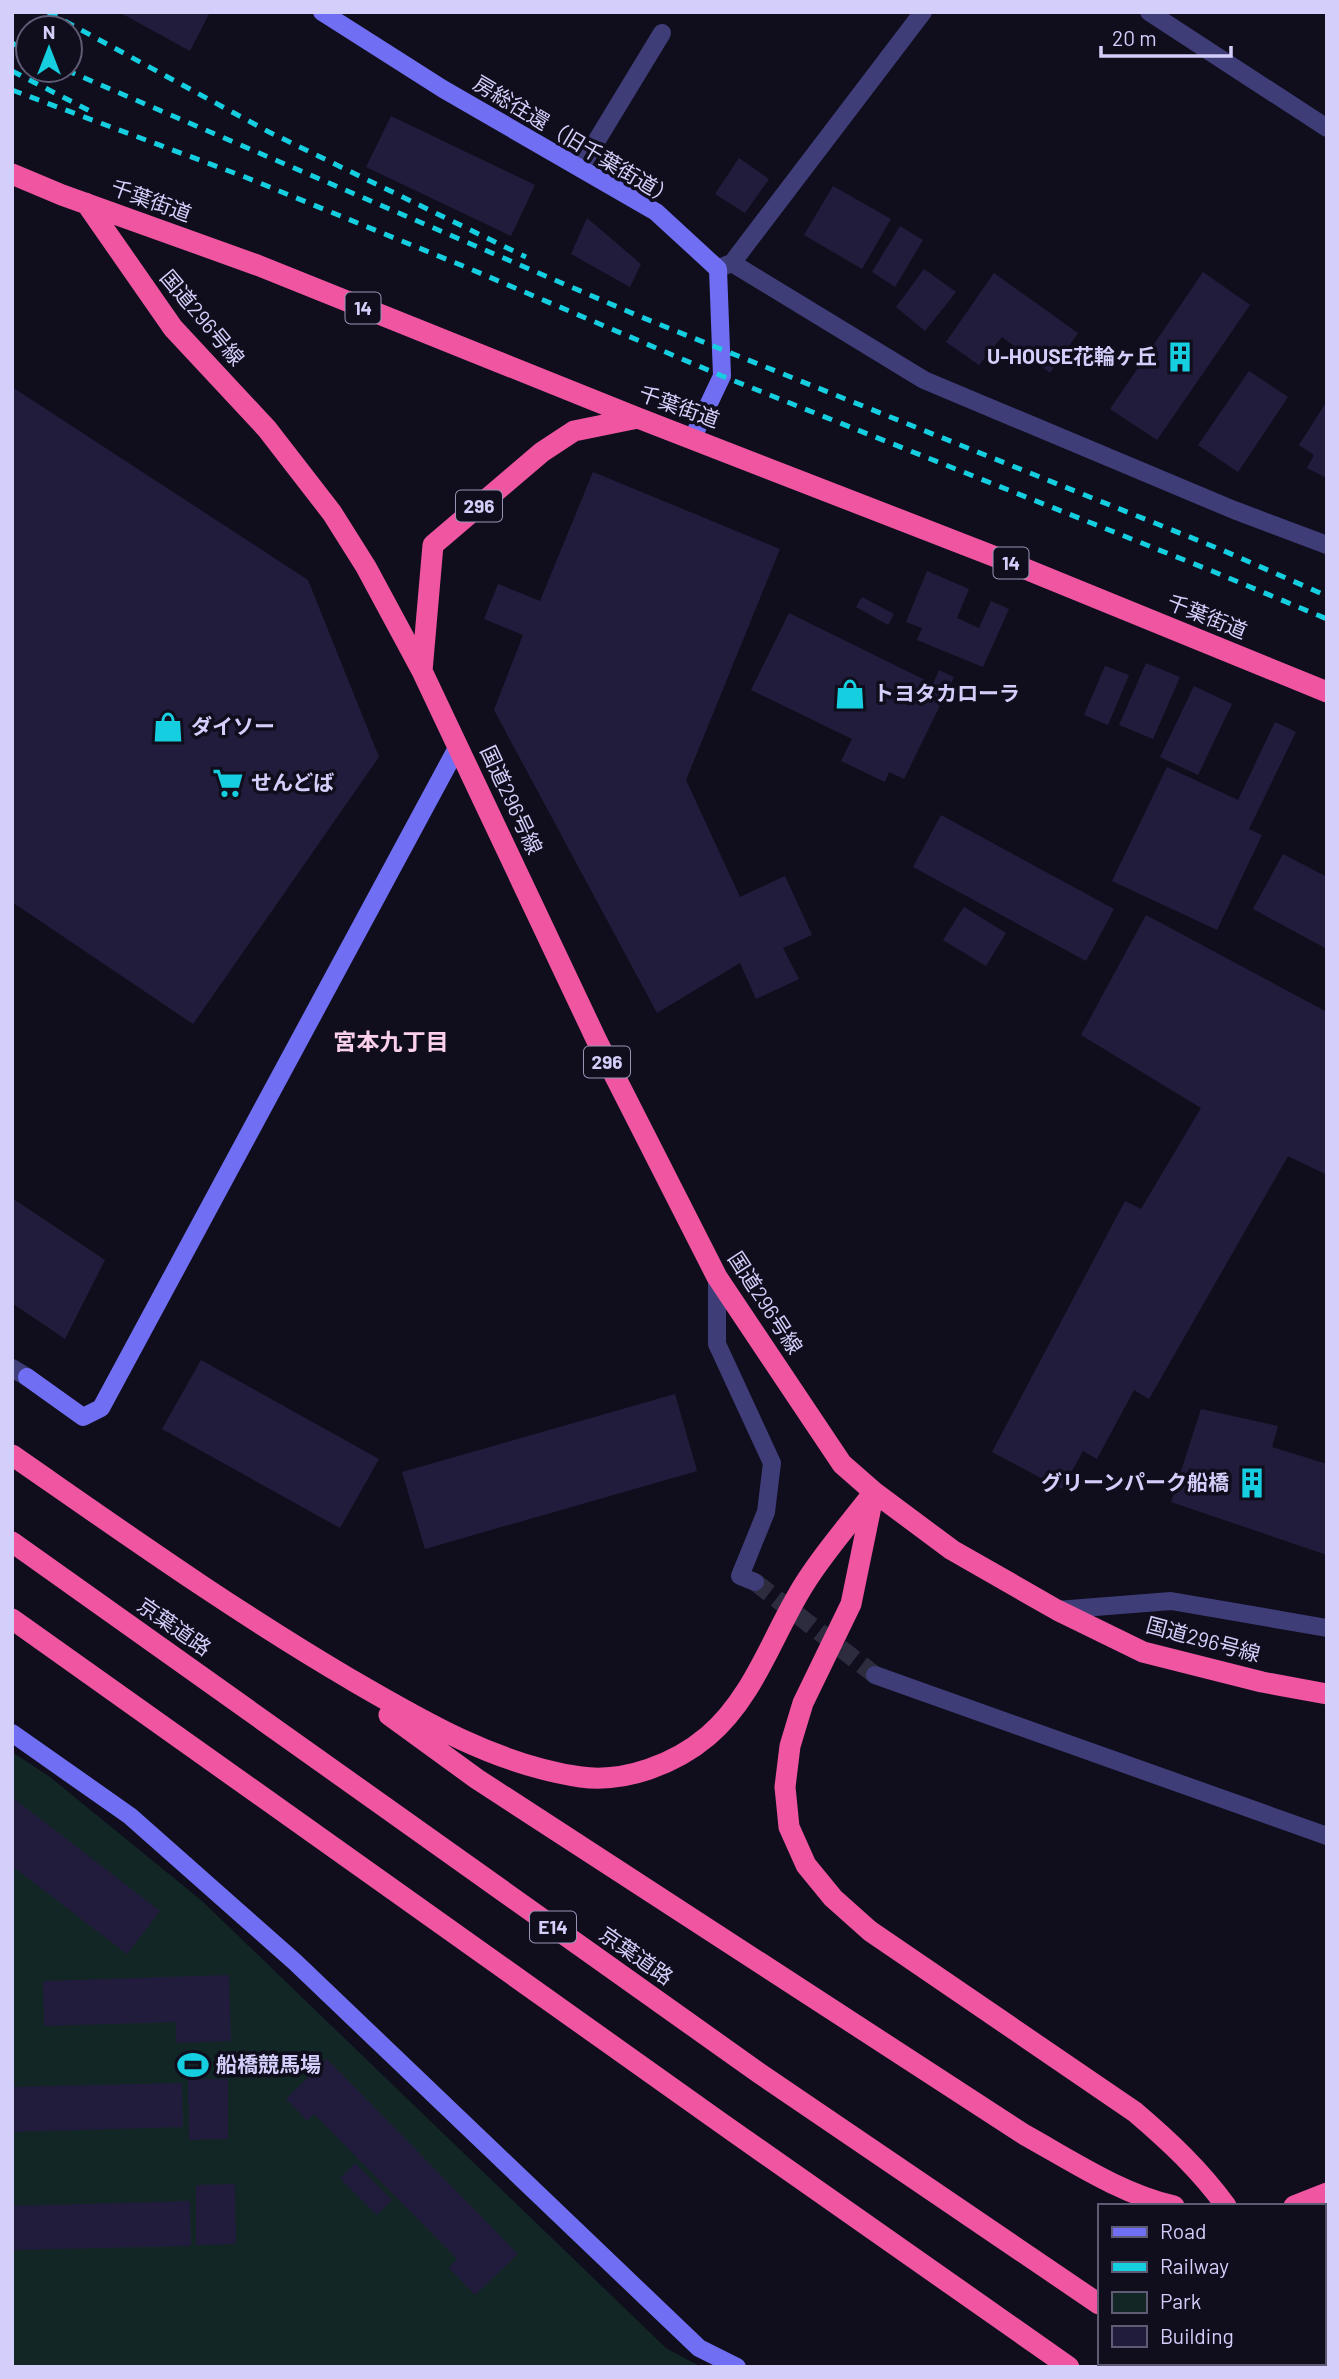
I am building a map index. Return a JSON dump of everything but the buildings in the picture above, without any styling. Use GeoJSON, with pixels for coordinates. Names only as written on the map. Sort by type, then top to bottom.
{"type":"FeatureCollection","features":[{"type":"Feature","properties":{"kind":"highway","name":"千葉街道"},"geometry":{"type":"LineString","coordinates":[[12,174],[257,265],[638,418],[693,437],[1001,559],[1327,692]]}},
{"type":"Feature","properties":{"kind":"highway","name":"国道296号線"},"geometry":{"type":"LineString","coordinates":[[86,203],[173,328],[267,429],[332,513],[366,566],[422,671],[597,1041],[717,1277],[842,1464],[874,1492],[952,1550],[1057,1610],[1143,1652],[1262,1682],[1327,1694]]}},
{"type":"Feature","properties":{"kind":"highway","name":"296"},"geometry":{"type":"LineString","coordinates":[[422,671],[433,545],[542,452],[574,431],[638,418]]}},
{"type":"Feature","properties":{"kind":"highway"},"geometry":{"type":"LineString","coordinates":[[12,1455],[163,1560],[291,1644],[416,1718],[481,1748],[533,1767],[584,1777],[629,1775],[671,1761],[708,1736],[737,1703],[765,1658],[804,1583],[874,1492]]}},
{"type":"Feature","properties":{"kind":"highway"},"geometry":{"type":"LineString","coordinates":[[874,1492],[851,1604],[803,1703],[790,1746],[785,1787],[789,1827],[806,1866],[833,1898],[870,1931],[1135,2112],[1174,2146],[1210,2183],[1225,2204]]}},
{"type":"Feature","properties":{"kind":"highway","name":"京葉道路"},"geometry":{"type":"LineString","coordinates":[[12,1542],[759,2073],[1098,2303]]}},
{"type":"Feature","properties":{"kind":"highway"},"geometry":{"type":"LineString","coordinates":[[12,1619],[1069,2367]]}},
{"type":"Feature","properties":{"kind":"highway"},"geometry":{"type":"LineString","coordinates":[[291,1644],[477,1779],[1025,2135],[1097,2175],[1165,2204]]}},
{"type":"Feature","properties":{"kind":"highway"},"geometry":{"type":"LineString","coordinates":[[1299,2204],[1327,2193]]}},
{"type":"Feature","properties":{"kind":"street","name":"房総往還（旧千葉街道）"},"geometry":{"type":"LineString","coordinates":[[322,12],[443,89],[656,212],[725,266]]}},
{"type":"Feature","properties":{"kind":"street"},"geometry":{"type":"LineString","coordinates":[[693,437],[722,376],[725,266],[923,12]]}},
{"type":"Feature","properties":{"kind":"street"},"geometry":{"type":"LineString","coordinates":[[1149,12],[1327,128]]}},
{"type":"Feature","properties":{"kind":"street"},"geometry":{"type":"LineString","coordinates":[[580,168],[662,33]]}},
{"type":"Feature","properties":{"kind":"street"},"geometry":{"type":"LineString","coordinates":[[725,266],[925,380],[1234,510],[1327,545]]}},
{"type":"Feature","properties":{"kind":"street"},"geometry":{"type":"LineString","coordinates":[[20,1373],[83,1417],[101,1408],[458,746]]}},
{"type":"Feature","properties":{"kind":"street"},"geometry":{"type":"LineString","coordinates":[[717,1277],[717,1345],[772,1463],[766,1512],[740,1576],[755,1582]]}},
{"type":"Feature","properties":{"kind":"street"},"geometry":{"type":"LineString","coordinates":[[1057,1610],[1171,1601],[1327,1628]]}},
{"type":"Feature","properties":{"kind":"street"},"geometry":{"type":"LineString","coordinates":[[875,1675],[1327,1836]]}},
{"type":"Feature","properties":{"kind":"street"},"geometry":{"type":"LineString","coordinates":[[12,1733],[130,1816],[295,1962],[699,2348],[737,2367]]}},
{"type":"Feature","properties":{"kind":"green space","name":"船橋競馬場"},"geometry":{"type":"Polygon","coordinates":[[[12,1752],[50,1777],[202,1901],[666,2348],[701,2367],[12,2367],[12,1752]]]}},
{"type":"Feature","properties":{"kind":"tunnel"},"geometry":{"type":"LineString","coordinates":[[755,1582],[875,1675]]}},
{"type":"Feature","properties":{"kind":"railway"},"geometry":{"type":"LineString","coordinates":[[48,12],[269,132],[526,257]]}},
{"type":"Feature","properties":{"kind":"railway"},"geometry":{"type":"LineString","coordinates":[[12,71],[90,111]]}},
{"type":"Feature","properties":{"kind":"railway"},"geometry":{"type":"LineString","coordinates":[[84,78],[641,317],[1222,550],[1327,596]]}},
{"type":"Feature","properties":{"kind":"railway"},"geometry":{"type":"LineString","coordinates":[[12,90],[245,177],[722,376],[1327,619]]}},
{"type":"Feature","properties":{"kind":"place","name":"U-HOUSE花輪ヶ丘"},"geometry":{"type":"Point","coordinates":[1180,357]}},
{"type":"Feature","properties":{"kind":"place","name":"トヨタカローラ"},"geometry":{"type":"Point","coordinates":[850,694]}},
{"type":"Feature","properties":{"kind":"place","name":"ダイソー"},"geometry":{"type":"Point","coordinates":[168,727]}},
{"type":"Feature","properties":{"kind":"place","name":"せんどば"},"geometry":{"type":"Point","coordinates":[228,783]}},
{"type":"Feature","properties":{"kind":"place","name":"グリーンパーク船橋"},"geometry":{"type":"Point","coordinates":[1252,1483]}},
{"type":"Feature","properties":{"kind":"place","name":"船橋競馬場"},"geometry":{"type":"Point","coordinates":[193,2065]}},
{"type":"Feature","properties":{"kind":"district","name":"宮本九丁目"},"geometry":{"type":"Point","coordinates":[391,1042]}}]}
